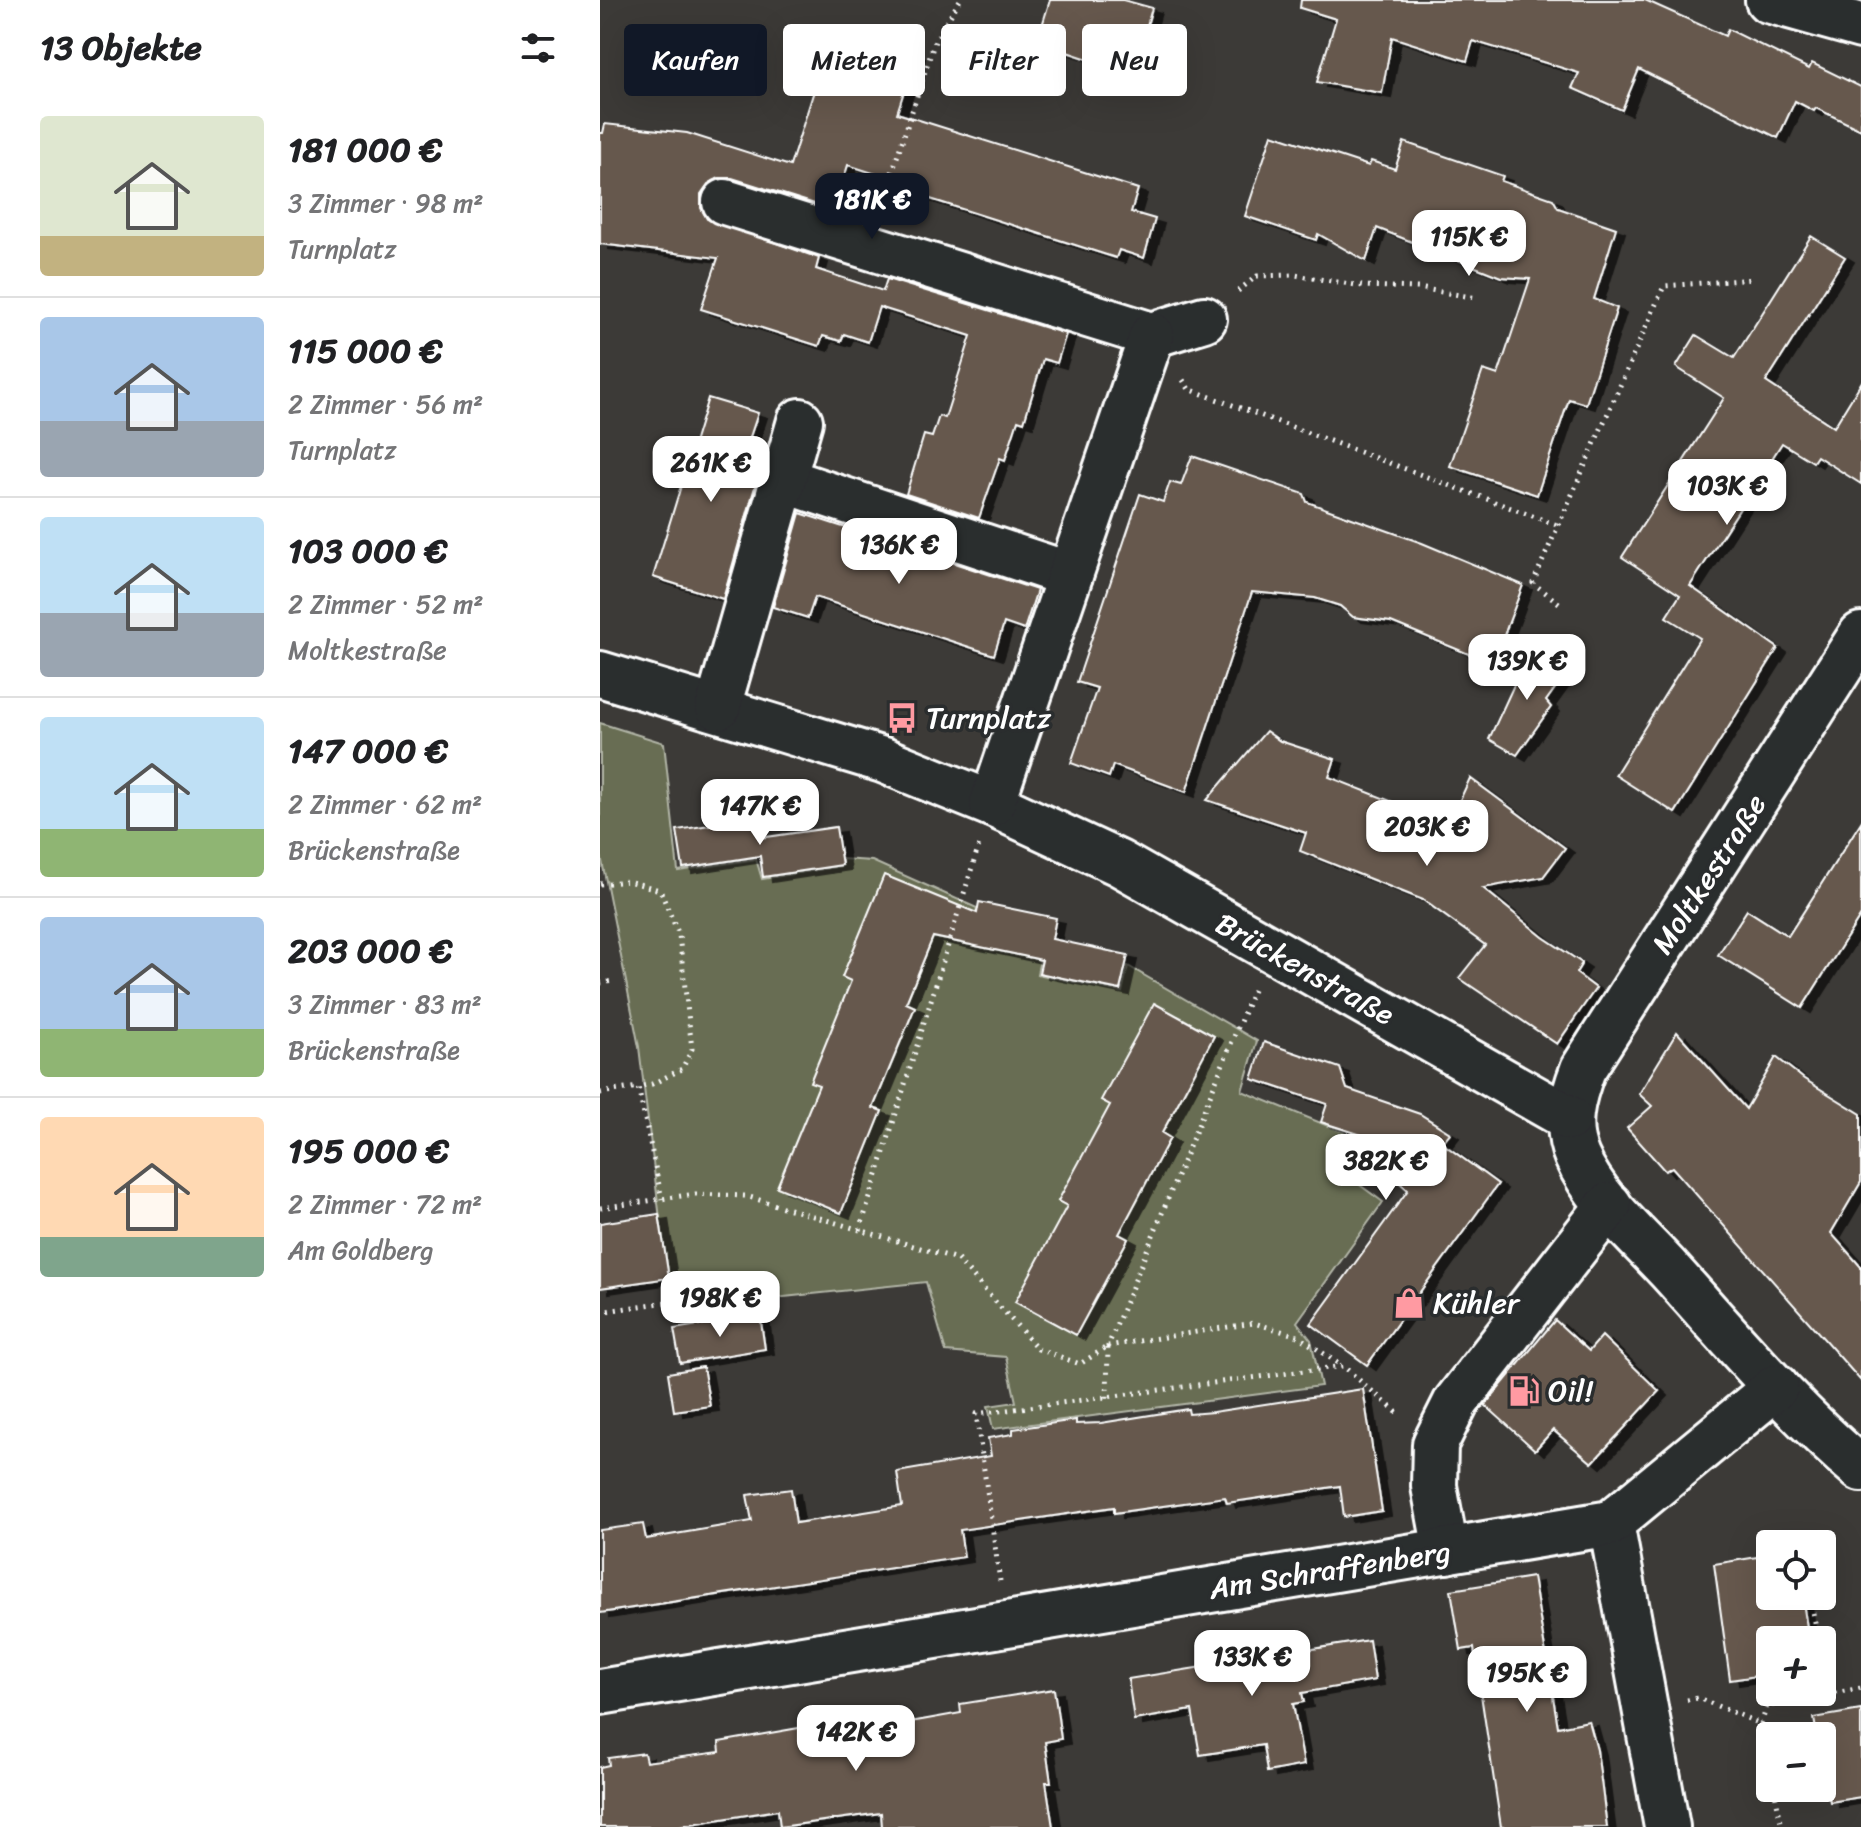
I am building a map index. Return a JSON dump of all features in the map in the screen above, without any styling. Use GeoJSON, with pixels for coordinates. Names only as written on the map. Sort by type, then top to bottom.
{"type":"FeatureCollection","features":[{"type":"Feature","properties":{"kind":"street"},"geometry":{"type":"LineString","coordinates":[[1768,0],[1859,17]]}},
{"type":"Feature","properties":{"kind":"street"},"geometry":{"type":"LineString","coordinates":[[725,202],[1152,335],[1204,319]]}},
{"type":"Feature","properties":{"kind":"street"},"geometry":{"type":"LineString","coordinates":[[992,804],[1152,335]]}},
{"type":"Feature","properties":{"kind":"street"},"geometry":{"type":"LineString","coordinates":[[718,707],[800,421]]}},
{"type":"Feature","properties":{"kind":"street"},"geometry":{"type":"LineString","coordinates":[[784,480],[1070,575]]}},
{"type":"Feature","properties":{"kind":"street","name":"Moltkestraße"},"geometry":{"type":"LineString","coordinates":[[1569,1118],[1573,1095],[1583,1069],[1861,635]]}},
{"type":"Feature","properties":{"kind":"street","name":"Brückenstraße"},"geometry":{"type":"LineString","coordinates":[[600,674],[718,707],[883,760],[992,804],[1119,863],[1569,1118]]}},
{"type":"Feature","properties":{"kind":"street"},"geometry":{"type":"LineString","coordinates":[[1569,1118],[1577,1156],[1609,1205],[1776,1387],[1861,1469]]}},
{"type":"Feature","properties":{"kind":"street"},"geometry":{"type":"LineString","coordinates":[[1446,1551],[1434,1486],[1435,1444],[1456,1402],[1609,1205]]}},
{"type":"Feature","properties":{"kind":"street","name":"Am Schraffenberg"},"geometry":{"type":"LineString","coordinates":[[600,1692],[1611,1523],[1776,1387]]}},
{"type":"Feature","properties":{"kind":"street"},"geometry":{"type":"LineString","coordinates":[[1611,1523],[1667,1827]]}},
{"type":"Feature","properties":{"kind":"path"},"geometry":{"type":"LineString","coordinates":[[869,245],[935,41],[960,0]]}},
{"type":"Feature","properties":{"kind":"path"},"geometry":{"type":"LineString","coordinates":[[1204,319],[1257,276],[1320,278],[1362,286],[1418,288],[1477,298]]}},
{"type":"Feature","properties":{"kind":"path"},"geometry":{"type":"LineString","coordinates":[[1559,603],[1533,583],[1664,286],[1754,279]]}},
{"type":"Feature","properties":{"kind":"path"},"geometry":{"type":"LineString","coordinates":[[1152,335],[1189,389],[1557,525]]}},
{"type":"Feature","properties":{"kind":"path"},"geometry":{"type":"LineString","coordinates":[[860,1230],[992,804]]}},
{"type":"Feature","properties":{"kind":"path"},"geometry":{"type":"LineString","coordinates":[[600,884],[628,881],[660,890],[679,935],[692,1049],[682,1069],[652,1084],[600,1093]]}},
{"type":"Feature","properties":{"kind":"path"},"geometry":{"type":"LineString","coordinates":[[1106,1398],[1108,1346],[1270,950]]}},
{"type":"Feature","properties":{"kind":"path"},"geometry":{"type":"LineString","coordinates":[[600,983],[614,981]]}},
{"type":"Feature","properties":{"kind":"path"},"geometry":{"type":"LineString","coordinates":[[638,1087],[662,1199]]}},
{"type":"Feature","properties":{"kind":"path"},"geometry":{"type":"LineString","coordinates":[[600,1208],[695,1194],[746,1196],[957,1259],[1038,1349],[1080,1364],[1108,1346],[1254,1323],[1298,1336],[1343,1366],[1435,1444]]}},
{"type":"Feature","properties":{"kind":"path"},"geometry":{"type":"LineString","coordinates":[[600,1312],[673,1301]]}},
{"type":"Feature","properties":{"kind":"path"},"geometry":{"type":"LineString","coordinates":[[1006,1624],[976,1414],[1343,1366]]}},
{"type":"Feature","properties":{"kind":"path"},"geometry":{"type":"LineString","coordinates":[[1813,1613],[1816,1626]]}},
{"type":"Feature","properties":{"kind":"path"},"geometry":{"type":"LineString","coordinates":[[1836,1692],[1861,1688]]}},
{"type":"Feature","properties":{"kind":"path"},"geometry":{"type":"LineString","coordinates":[[1646,1704],[1698,1698],[1756,1722]]}},
{"type":"Feature","properties":{"kind":"path"},"geometry":{"type":"LineString","coordinates":[[1777,1802],[1782,1827]]}},
{"type":"Feature","properties":{"kind":"green space"},"geometry":{"type":"Polygon","coordinates":[[[600,723],[664,743],[678,871],[756,859],[762,879],[842,866],[842,859],[872,861],[977,908],[970,944],[1040,960],[1037,974],[1122,992],[1128,966],[1257,1041],[1242,1091],[1353,1136],[1342,1172],[1383,1202],[1297,1322],[1311,1340],[1321,1386],[993,1429],[988,1406],[1016,1402],[1006,1357],[946,1352],[926,1282],[671,1309],[639,1047],[600,851],[600,723]]]}},
{"type":"Feature","properties":{"kind":"building"},"geometry":{"type":"Polygon","coordinates":[[[1050,0],[1123,0],[1152,8],[1147,24],[1082,24],[1082,57],[1066,52],[1066,24],[1043,24],[1050,0]]]}},
{"type":"Feature","properties":{"kind":"building"},"geometry":{"type":"Polygon","coordinates":[[[1301,0],[1645,0],[1725,36],[1728,29],[1809,69],[1812,63],[1861,87],[1861,130],[1795,101],[1778,138],[1639,69],[1622,110],[1572,88],[1579,73],[1473,41],[1467,61],[1392,37],[1382,93],[1317,82],[1336,19],[1300,8],[1301,0]]]}},
{"type":"Feature","properties":{"kind":"building"},"geometry":{"type":"Polygon","coordinates":[[[812,96],[902,96],[897,113],[1138,189],[1131,212],[1155,219],[1144,258],[1119,250],[1116,258],[921,196],[923,189],[848,165],[834,210],[732,178],[719,178],[708,184],[701,194],[701,208],[707,219],[819,258],[816,269],[883,291],[887,279],[1066,334],[1057,363],[1043,359],[1024,422],[1018,420],[1005,460],[1000,458],[979,518],[906,494],[924,435],[932,437],[939,416],[945,418],[971,336],[879,307],[868,342],[844,334],[841,341],[823,336],[819,346],[701,309],[718,258],[600,244],[600,133],[603,133],[605,124],[687,133],[790,166],[812,96]]]}},
{"type":"Feature","properties":{"kind":"building"},"geometry":{"type":"Polygon","coordinates":[[[1272,134],[1369,166],[1371,161],[1395,169],[1404,142],[1503,176],[1501,181],[1553,199],[1558,208],[1616,228],[1594,299],[1617,308],[1586,404],[1569,399],[1537,495],[1450,466],[1483,370],[1498,375],[1530,279],[1501,277],[1377,228],[1366,261],[1318,234],[1316,240],[1245,216],[1272,134]]]}},
{"type":"Feature","properties":{"kind":"building"},"geometry":{"type":"Polygon","coordinates":[[[1811,236],[1845,257],[1766,382],[1834,427],[1861,383],[1861,484],[1817,456],[1813,462],[1782,443],[1690,586],[1778,648],[1675,813],[1615,775],[1700,638],[1666,617],[1680,595],[1622,557],[1724,398],[1676,367],[1696,335],[1734,358],[1811,236]]]}},
{"type":"Feature","properties":{"kind":"building"},"geometry":{"type":"Polygon","coordinates":[[[708,398],[758,413],[739,470],[758,476],[723,599],[653,577],[708,398]]]}},
{"type":"Feature","properties":{"kind":"building"},"geometry":{"type":"Polygon","coordinates":[[[1192,456],[1304,494],[1307,502],[1422,543],[1523,585],[1493,664],[1391,622],[1353,617],[1340,606],[1315,598],[1252,592],[1186,792],[1113,765],[1109,777],[1071,763],[1097,688],[1077,682],[1140,494],[1163,502],[1170,482],[1181,485],[1192,456]]]}},
{"type":"Feature","properties":{"kind":"building"},"geometry":{"type":"Polygon","coordinates":[[[800,513],[1037,590],[1024,630],[1004,623],[994,655],[815,597],[808,618],[773,607],[800,513]]]}},
{"type":"Feature","properties":{"kind":"building"},"geometry":{"type":"Polygon","coordinates":[[[1530,650],[1569,669],[1546,701],[1551,707],[1517,755],[1489,739],[1530,650]]]}},
{"type":"Feature","properties":{"kind":"building"},"geometry":{"type":"Polygon","coordinates":[[[1266,731],[1280,741],[1335,759],[1329,777],[1449,824],[1470,778],[1565,848],[1543,877],[1483,888],[1543,937],[1582,963],[1576,973],[1596,988],[1557,1044],[1459,978],[1485,945],[1423,900],[1300,851],[1306,833],[1207,800],[1266,731]]]}},
{"type":"Feature","properties":{"kind":"building"},"geometry":{"type":"Polygon","coordinates":[[[756,818],[759,838],[836,827],[842,865],[763,877],[760,856],[683,868],[677,830],[756,818]]]}},
{"type":"Feature","properties":{"kind":"building"},"geometry":{"type":"Polygon","coordinates":[[[1861,822],[1861,915],[1802,1008],[1718,955],[1747,910],[1788,936],[1861,822]]]}},
{"type":"Feature","properties":{"kind":"building"},"geometry":{"type":"Polygon","coordinates":[[[884,875],[977,913],[979,902],[1056,918],[1052,939],[1128,955],[1120,990],[1039,973],[1042,960],[933,937],[906,1003],[915,1007],[873,1108],[882,1111],[841,1213],[777,1187],[819,1085],[810,1082],[851,981],[842,977],[884,875]]]}},
{"type":"Feature","properties":{"kind":"building"},"geometry":{"type":"Polygon","coordinates":[[[1154,1003],[1214,1036],[1162,1133],[1170,1138],[1119,1234],[1128,1239],[1076,1335],[1015,1302],[1067,1206],[1058,1201],[1110,1105],[1101,1100],[1154,1003]]]}},
{"type":"Feature","properties":{"kind":"building"},"geometry":{"type":"Polygon","coordinates":[[[1677,1032],[1746,1109],[1776,1057],[1804,1079],[1861,1114],[1861,1182],[1831,1233],[1861,1267],[1861,1381],[1672,1167],[1665,1171],[1627,1128],[1652,1106],[1639,1094],[1677,1032]]]}},
{"type":"Feature","properties":{"kind":"building"},"geometry":{"type":"Polygon","coordinates":[[[1264,1042],[1340,1068],[1347,1089],[1420,1114],[1450,1133],[1442,1143],[1498,1184],[1367,1365],[1311,1324],[1408,1190],[1387,1172],[1396,1146],[1321,1122],[1327,1104],[1252,1079],[1264,1042]]]}},
{"type":"Feature","properties":{"kind":"building"},"geometry":{"type":"Polygon","coordinates":[[[659,1214],[669,1278],[600,1288],[600,1223],[659,1214]]]}},
{"type":"Feature","properties":{"kind":"building"},"geometry":{"type":"Polygon","coordinates":[[[760,1315],[765,1349],[680,1363],[674,1329],[760,1315]]]}},
{"type":"Feature","properties":{"kind":"building"},"geometry":{"type":"Polygon","coordinates":[[[1555,1320],[1589,1351],[1602,1336],[1659,1391],[1592,1463],[1553,1430],[1535,1450],[1485,1405],[1555,1320]]]}},
{"type":"Feature","properties":{"kind":"building"},"geometry":{"type":"Polygon","coordinates":[[[703,1367],[710,1406],[674,1411],[668,1373],[703,1367]]]}},
{"type":"Feature","properties":{"kind":"building"},"geometry":{"type":"Polygon","coordinates":[[[1363,1389],[1382,1511],[1344,1517],[1340,1486],[1227,1503],[1225,1497],[1114,1513],[1114,1507],[960,1530],[964,1557],[600,1613],[600,1530],[643,1524],[646,1539],[752,1521],[747,1495],[791,1489],[796,1523],[902,1506],[897,1472],[991,1456],[988,1438],[1013,1434],[1013,1429],[1076,1420],[1076,1424],[1101,1423],[1188,1409],[1189,1414],[1213,1412],[1363,1389]]]}},
{"type":"Feature","properties":{"kind":"building"},"geometry":{"type":"Polygon","coordinates":[[[1756,1557],[1756,1610],[1804,1610],[1807,1626],[1756,1626],[1756,1676],[1730,1680],[1714,1564],[1756,1557]]]}},
{"type":"Feature","properties":{"kind":"building"},"geometry":{"type":"Polygon","coordinates":[[[1533,1577],[1558,1727],[1589,1721],[1597,1750],[1607,1827],[1501,1827],[1474,1648],[1461,1650],[1451,1590],[1533,1577]]]}},
{"type":"Feature","properties":{"kind":"building"},"geometry":{"type":"Polygon","coordinates":[[[1369,1640],[1375,1680],[1302,1693],[1304,1702],[1293,1704],[1304,1765],[1267,1772],[1263,1745],[1200,1755],[1192,1710],[1134,1720],[1128,1679],[1369,1640]]]}},
{"type":"Feature","properties":{"kind":"building"},"geometry":{"type":"Polygon","coordinates":[[[1054,1689],[1061,1739],[1045,1742],[1051,1782],[1046,1782],[1053,1827],[882,1827],[881,1813],[780,1827],[778,1810],[673,1827],[600,1827],[600,1767],[609,1765],[608,1758],[644,1753],[646,1762],[720,1752],[719,1742],[885,1713],[888,1726],[961,1713],[960,1704],[1054,1689]]]}},
{"type":"Feature","properties":{"kind":"building"},"geometry":{"type":"Polygon","coordinates":[[[1861,1710],[1861,1797],[1836,1801],[1836,1722],[1815,1722],[1814,1718],[1861,1710]]]}},
{"type":"Feature","properties":{"kind":"place","name":"Turnplatz"},"geometry":{"type":"Point","coordinates":[902,718]}},
{"type":"Feature","properties":{"kind":"place","name":"Kühler"},"geometry":{"type":"Point","coordinates":[1409,1303]}},
{"type":"Feature","properties":{"kind":"place","name":"Oil!"},"geometry":{"type":"Point","coordinates":[1524,1391]}}]}
